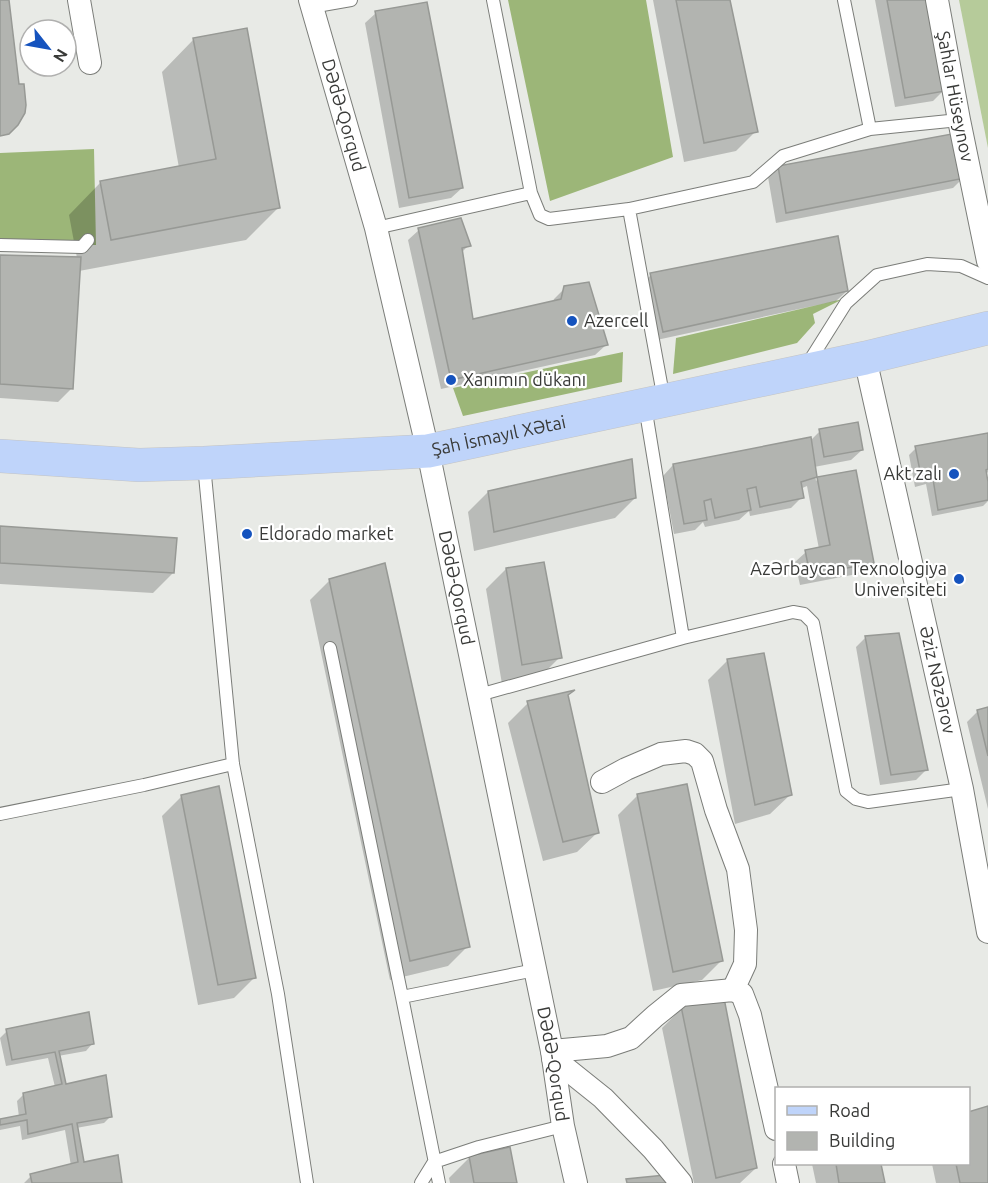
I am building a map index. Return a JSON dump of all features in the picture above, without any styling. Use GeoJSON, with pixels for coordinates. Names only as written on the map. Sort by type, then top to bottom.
{"type":"FeatureCollection","features":[{"type":"Feature","properties":{"kind":"main road","name":"Şah İsmayıl Xətai"},"geometry":{"type":"LineString","coordinates":[[0,456],[139,465],[204,464],[428,450],[865,358],[988,327]]}},
{"type":"Feature","properties":{"kind":"street"},"geometry":{"type":"LineString","coordinates":[[79,0],[90,63]]}},
{"type":"Feature","properties":{"kind":"street","name":"Şahlar Hüseynov"},"geometry":{"type":"LineString","coordinates":[[937,0],[988,261]]}},
{"type":"Feature","properties":{"kind":"street","name":"Dədə-Qorqud"},"geometry":{"type":"LineString","coordinates":[[311,4],[376,228],[428,450],[553,1055],[563,1126],[576,1183]]}},
{"type":"Feature","properties":{"kind":"street","name":"Əziz Nəzərov"},"geometry":{"type":"LineString","coordinates":[[865,358],[962,789],[988,932]]}},
{"type":"Feature","properties":{"kind":"street"},"geometry":{"type":"LineString","coordinates":[[602,782],[661,754],[686,751],[695,754],[702,761],[716,810],[738,869],[746,930],[745,964],[733,990]]}},
{"type":"Feature","properties":{"kind":"street"},"geometry":{"type":"LineString","coordinates":[[553,1055],[607,1046],[631,1038],[681,995],[733,990],[742,994],[750,1014],[775,1120]]}},
{"type":"Feature","properties":{"kind":"street"},"geometry":{"type":"LineString","coordinates":[[553,1055],[603,1098],[653,1149],[681,1183]]}},
{"type":"Feature","properties":{"kind":"street"},"geometry":{"type":"LineString","coordinates":[[784,1165],[788,1183]]}},
{"type":"Feature","properties":{"kind":"lane"},"geometry":{"type":"LineString","coordinates":[[311,4],[351,0]]}},
{"type":"Feature","properties":{"kind":"lane"},"geometry":{"type":"LineString","coordinates":[[493,0],[531,193],[540,215],[549,219],[629,209],[753,182],[783,156],[870,129],[959,120]]}},
{"type":"Feature","properties":{"kind":"lane"},"geometry":{"type":"LineString","coordinates":[[844,0],[870,129]]}},
{"type":"Feature","properties":{"kind":"lane"},"geometry":{"type":"LineString","coordinates":[[376,228],[531,193]]}},
{"type":"Feature","properties":{"kind":"lane"},"geometry":{"type":"LineString","coordinates":[[629,209],[683,639]]}},
{"type":"Feature","properties":{"kind":"lane"},"geometry":{"type":"LineString","coordinates":[[0,244],[82,247],[88,240]]}},
{"type":"Feature","properties":{"kind":"lane"},"geometry":{"type":"LineString","coordinates":[[803,371],[846,303],[877,275],[927,264],[961,266],[988,278]]}},
{"type":"Feature","properties":{"kind":"lane"},"geometry":{"type":"LineString","coordinates":[[204,464],[233,764],[278,994],[307,1183]]}},
{"type":"Feature","properties":{"kind":"lane"},"geometry":{"type":"LineString","coordinates":[[479,695],[683,639],[793,612],[804,614],[813,623],[846,791],[856,799],[868,802],[962,789]]}},
{"type":"Feature","properties":{"kind":"lane"},"geometry":{"type":"LineString","coordinates":[[330,648],[439,1183]]}},
{"type":"Feature","properties":{"kind":"lane"},"geometry":{"type":"LineString","coordinates":[[0,814],[144,785],[233,764]]}},
{"type":"Feature","properties":{"kind":"lane"},"geometry":{"type":"LineString","coordinates":[[402,997],[535,970]]}},
{"type":"Feature","properties":{"kind":"lane"},"geometry":{"type":"LineString","coordinates":[[421,1183],[434,1162],[479,1147],[563,1126]]}},
{"type":"Feature","properties":{"kind":"green space"},"geometry":{"type":"Polygon","coordinates":[[[508,0],[646,0],[673,157],[550,201],[508,0]]]}},
{"type":"Feature","properties":{"kind":"green space"},"geometry":{"type":"Polygon","coordinates":[[[959,0],[988,0],[988,148],[959,0]]]}},
{"type":"Feature","properties":{"kind":"green space"},"geometry":{"type":"Polygon","coordinates":[[[94,149],[96,245],[0,244],[0,153],[94,149]]]}},
{"type":"Feature","properties":{"kind":"green space"},"geometry":{"type":"Polygon","coordinates":[[[843,299],[813,314],[815,323],[797,343],[673,374],[676,338],[843,299]]]}},
{"type":"Feature","properties":{"kind":"green space"},"geometry":{"type":"Polygon","coordinates":[[[623,352],[622,382],[463,416],[453,388],[623,352]]]}},
{"type":"Feature","properties":{"kind":"building"},"geometry":{"type":"Polygon","coordinates":[[[0,0],[9,0],[18,78],[19,84],[24,84],[26,105],[25,113],[18,125],[9,134],[0,136],[0,0]]]}},
{"type":"Feature","properties":{"kind":"building"},"geometry":{"type":"Polygon","coordinates":[[[676,0],[730,0],[758,132],[704,143],[676,0]]]}},
{"type":"Feature","properties":{"kind":"building"},"geometry":{"type":"Polygon","coordinates":[[[887,0],[928,0],[945,91],[905,98],[887,0]]]}},
{"type":"Feature","properties":{"kind":"building"},"geometry":{"type":"Polygon","coordinates":[[[427,2],[463,188],[409,198],[375,11],[427,2]]]}},
{"type":"Feature","properties":{"kind":"building"},"geometry":{"type":"Polygon","coordinates":[[[247,28],[280,208],[111,240],[100,181],[216,159],[193,38],[247,28]]]}},
{"type":"Feature","properties":{"kind":"building"},"geometry":{"type":"Polygon","coordinates":[[[957,133],[965,178],[786,213],[778,166],[957,133]]]}},
{"type":"Feature","properties":{"kind":"building"},"geometry":{"type":"Polygon","coordinates":[[[461,218],[471,246],[462,248],[473,319],[561,299],[564,286],[589,282],[608,345],[451,380],[418,228],[461,218]]]}},
{"type":"Feature","properties":{"kind":"building"},"geometry":{"type":"Polygon","coordinates":[[[838,236],[848,291],[663,332],[650,273],[838,236]]]}},
{"type":"Feature","properties":{"kind":"building"},"geometry":{"type":"Polygon","coordinates":[[[0,255],[81,257],[73,389],[0,384],[0,255]]]}},
{"type":"Feature","properties":{"kind":"building"},"geometry":{"type":"Polygon","coordinates":[[[858,422],[863,450],[824,457],[819,429],[858,422]]]}},
{"type":"Feature","properties":{"kind":"building","name":"Akt zalı"},"geometry":{"type":"Polygon","coordinates":[[[988,433],[988,469],[986,470],[988,500],[938,510],[933,479],[922,481],[915,446],[988,433]]]}},
{"type":"Feature","properties":{"kind":"building"},"geometry":{"type":"Polygon","coordinates":[[[811,437],[817,477],[801,482],[804,498],[760,507],[756,487],[747,489],[751,510],[715,518],[711,499],[704,501],[707,520],[684,524],[673,464],[811,437]]]}},
{"type":"Feature","properties":{"kind":"building"},"geometry":{"type":"Polygon","coordinates":[[[632,459],[636,498],[494,532],[488,491],[632,459]]]}},
{"type":"Feature","properties":{"kind":"building"},"geometry":{"type":"Polygon","coordinates":[[[856,470],[874,563],[810,575],[805,550],[830,545],[817,477],[856,470]]]}},
{"type":"Feature","properties":{"kind":"building"},"geometry":{"type":"Polygon","coordinates":[[[0,526],[177,538],[174,573],[0,563],[0,526]]]}},
{"type":"Feature","properties":{"kind":"building"},"geometry":{"type":"Polygon","coordinates":[[[544,562],[562,658],[522,665],[506,568],[544,562]]]}},
{"type":"Feature","properties":{"kind":"building"},"geometry":{"type":"Polygon","coordinates":[[[385,563],[470,947],[410,961],[329,579],[385,563]]]}},
{"type":"Feature","properties":{"kind":"building"},"geometry":{"type":"Polygon","coordinates":[[[899,633],[928,770],[891,775],[865,636],[899,633]]]}},
{"type":"Feature","properties":{"kind":"building"},"geometry":{"type":"Polygon","coordinates":[[[764,653],[792,795],[755,805],[727,659],[764,653]]]}},
{"type":"Feature","properties":{"kind":"building"},"geometry":{"type":"Polygon","coordinates":[[[575,690],[568,695],[599,833],[563,842],[527,701],[575,690]]]}},
{"type":"Feature","properties":{"kind":"building"},"geometry":{"type":"Polygon","coordinates":[[[988,707],[988,756],[977,710],[988,707]]]}},
{"type":"Feature","properties":{"kind":"building"},"geometry":{"type":"Polygon","coordinates":[[[687,784],[723,961],[673,972],[637,794],[687,784]]]}},
{"type":"Feature","properties":{"kind":"building"},"geometry":{"type":"Polygon","coordinates":[[[219,786],[256,978],[218,985],[181,795],[219,786]]]}},
{"type":"Feature","properties":{"kind":"building"},"geometry":{"type":"Polygon","coordinates":[[[724,998],[757,1168],[716,1178],[681,1006],[724,998]]]}},
{"type":"Feature","properties":{"kind":"building"},"geometry":{"type":"Polygon","coordinates":[[[89,1012],[94,1044],[59,1051],[66,1084],[106,1075],[112,1117],[77,1123],[84,1162],[118,1155],[122,1183],[32,1183],[30,1174],[78,1162],[72,1124],[28,1134],[27,1120],[0,1125],[0,1119],[26,1114],[23,1093],[62,1084],[55,1052],[12,1060],[6,1029],[89,1012]]]}},
{"type":"Feature","properties":{"kind":"building"},"geometry":{"type":"Polygon","coordinates":[[[988,1106],[988,1183],[960,1183],[956,1165],[970,1165],[970,1111],[988,1106]]]}},
{"type":"Feature","properties":{"kind":"building"},"geometry":{"type":"Polygon","coordinates":[[[510,1147],[517,1183],[474,1183],[469,1156],[510,1147]]]}},
{"type":"Feature","properties":{"kind":"building"},"geometry":{"type":"Polygon","coordinates":[[[836,1165],[881,1165],[885,1183],[839,1183],[836,1165]]]}},
{"type":"Feature","properties":{"kind":"building"},"geometry":{"type":"Polygon","coordinates":[[[665,1175],[667,1183],[627,1183],[626,1179],[665,1175]]]}},
{"type":"Feature","properties":{"kind":"place","name":"Azercell"},"geometry":{"type":"Point","coordinates":[572,321]}},
{"type":"Feature","properties":{"kind":"place","name":"Xanımın dükanı"},"geometry":{"type":"Point","coordinates":[451,380]}},
{"type":"Feature","properties":{"kind":"place","name":"Akt zalı"},"geometry":{"type":"Point","coordinates":[954,474]}},
{"type":"Feature","properties":{"kind":"place","name":"Eldorado market"},"geometry":{"type":"Point","coordinates":[247,534]}},
{"type":"Feature","properties":{"kind":"place","name":"Azərbaycan Texnologiya Universiteti"},"geometry":{"type":"Point","coordinates":[959,579]}}]}
